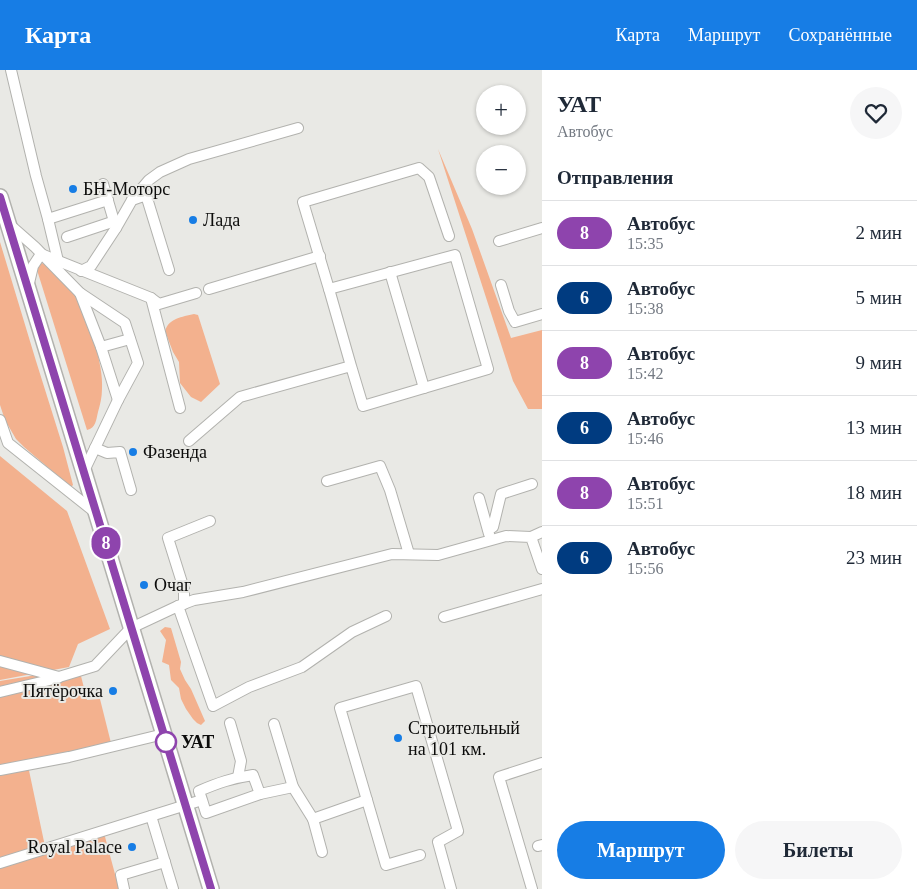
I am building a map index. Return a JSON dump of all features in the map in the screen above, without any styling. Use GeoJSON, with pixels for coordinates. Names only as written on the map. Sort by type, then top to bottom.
{"type":"FeatureCollection","features":[{"type":"Feature","properties":{"kind":"highway"},"geometry":{"type":"LineString","coordinates":[[0,197],[211,889]]}},
{"type":"Feature","properties":{"kind":"street"},"geometry":{"type":"LineString","coordinates":[[11,70],[58,261]]}},
{"type":"Feature","properties":{"kind":"street"},"geometry":{"type":"LineString","coordinates":[[81,271],[91,266],[132,200],[149,180],[160,172],[189,159],[298,128]]}},
{"type":"Feature","properties":{"kind":"street"},"geometry":{"type":"LineString","coordinates":[[330,289],[455,255],[488,369],[363,406],[303,202],[419,168],[429,176],[448,236]]}},
{"type":"Feature","properties":{"kind":"street"},"geometry":{"type":"LineString","coordinates":[[104,184],[115,225]]}},
{"type":"Feature","properties":{"kind":"street"},"geometry":{"type":"LineString","coordinates":[[132,200],[146,195],[169,270]]}},
{"type":"Feature","properties":{"kind":"street"},"geometry":{"type":"LineString","coordinates":[[48,219],[108,200]]}},
{"type":"Feature","properties":{"kind":"street"},"geometry":{"type":"LineString","coordinates":[[8,224],[80,293],[125,323],[138,363],[84,471]]}},
{"type":"Feature","properties":{"kind":"street"},"geometry":{"type":"LineString","coordinates":[[67,237],[115,225]]}},
{"type":"Feature","properties":{"kind":"street"},"geometry":{"type":"LineString","coordinates":[[499,241],[542,228]]}},
{"type":"Feature","properties":{"kind":"street"},"geometry":{"type":"LineString","coordinates":[[41,254],[151,298],[159,304],[196,293]]}},
{"type":"Feature","properties":{"kind":"street"},"geometry":{"type":"LineString","coordinates":[[27,288],[33,266],[41,254]]}},
{"type":"Feature","properties":{"kind":"street"},"geometry":{"type":"LineString","coordinates":[[209,289],[320,256]]}},
{"type":"Feature","properties":{"kind":"street"},"geometry":{"type":"LineString","coordinates":[[390,272],[424,388]]}},
{"type":"Feature","properties":{"kind":"street"},"geometry":{"type":"LineString","coordinates":[[501,285],[509,311],[516,322],[542,314]]}},
{"type":"Feature","properties":{"kind":"street"},"geometry":{"type":"LineString","coordinates":[[80,293],[101,347],[118,400]]}},
{"type":"Feature","properties":{"kind":"street"},"geometry":{"type":"LineString","coordinates":[[151,298],[180,408]]}},
{"type":"Feature","properties":{"kind":"street"},"geometry":{"type":"LineString","coordinates":[[101,347],[130,339]]}},
{"type":"Feature","properties":{"kind":"street"},"geometry":{"type":"LineString","coordinates":[[189,441],[240,397],[352,366]]}},
{"type":"Feature","properties":{"kind":"street"},"geometry":{"type":"LineString","coordinates":[[0,420],[8,443],[97,514]]}},
{"type":"Feature","properties":{"kind":"street"},"geometry":{"type":"LineString","coordinates":[[95,448],[107,452],[120,452],[131,490]]}},
{"type":"Feature","properties":{"kind":"street"},"geometry":{"type":"LineString","coordinates":[[328,481],[380,466],[390,490],[409,554]]}},
{"type":"Feature","properties":{"kind":"street"},"geometry":{"type":"LineString","coordinates":[[488,529],[493,527],[501,494],[532,484]]}},
{"type":"Feature","properties":{"kind":"street"},"geometry":{"type":"LineString","coordinates":[[479,498],[490,540]]}},
{"type":"Feature","properties":{"kind":"street"},"geometry":{"type":"LineString","coordinates":[[210,521],[168,538],[184,589],[181,605],[213,706],[249,687],[302,667],[352,632],[386,616]]}},
{"type":"Feature","properties":{"kind":"street"},"geometry":{"type":"LineString","coordinates":[[0,692],[95,666],[131,628],[194,600],[243,592],[392,554],[438,554],[506,536],[531,537],[542,532]]}},
{"type":"Feature","properties":{"kind":"street"},"geometry":{"type":"LineString","coordinates":[[531,537],[542,570]]}},
{"type":"Feature","properties":{"kind":"street"},"geometry":{"type":"LineString","coordinates":[[444,617],[542,589]]}},
{"type":"Feature","properties":{"kind":"street"},"geometry":{"type":"LineString","coordinates":[[0,661],[59,677]]}},
{"type":"Feature","properties":{"kind":"street"},"geometry":{"type":"LineString","coordinates":[[420,855],[386,865],[340,708],[416,686],[458,831],[438,842],[451,889]]}},
{"type":"Feature","properties":{"kind":"street"},"geometry":{"type":"LineString","coordinates":[[230,723],[241,761],[238,777]]}},
{"type":"Feature","properties":{"kind":"street"},"geometry":{"type":"LineString","coordinates":[[274,724],[294,786],[313,819],[322,852]]}},
{"type":"Feature","properties":{"kind":"street"},"geometry":{"type":"LineString","coordinates":[[0,770],[164,734]]}},
{"type":"Feature","properties":{"kind":"street"},"geometry":{"type":"LineString","coordinates":[[532,889],[499,777],[542,763]]}},
{"type":"Feature","properties":{"kind":"street"},"geometry":{"type":"LineString","coordinates":[[260,794],[253,776],[227,780],[199,791],[206,813],[260,794],[294,786]]}},
{"type":"Feature","properties":{"kind":"street"},"geometry":{"type":"LineString","coordinates":[[0,863],[202,800]]}},
{"type":"Feature","properties":{"kind":"street"},"geometry":{"type":"LineString","coordinates":[[313,819],[367,800]]}},
{"type":"Feature","properties":{"kind":"street"},"geometry":{"type":"LineString","coordinates":[[152,816],[173,889]]}},
{"type":"Feature","properties":{"kind":"street"},"geometry":{"type":"LineString","coordinates":[[124,889],[120,875],[165,862]]}},
{"type":"Feature","properties":{"kind":"shaded area"},"geometry":{"type":"Polygon","coordinates":[[[438,149],[472,229],[511,338],[542,330],[542,409],[528,409],[513,381],[438,149]]]}},
{"type":"Feature","properties":{"kind":"shaded area"},"geometry":{"type":"Polygon","coordinates":[[[0,242],[63,447],[73,485],[71,487],[16,439],[5,420],[0,405],[0,242]]]}},
{"type":"Feature","properties":{"kind":"shaded area"},"geometry":{"type":"Polygon","coordinates":[[[42,263],[64,282],[75,295],[87,320],[95,344],[101,368],[102,395],[95,423],[87,430],[37,270],[42,263]]]}},
{"type":"Feature","properties":{"kind":"shaded area"},"geometry":{"type":"Polygon","coordinates":[[[194,314],[198,315],[220,384],[201,402],[191,397],[180,383],[179,362],[165,331],[173,321],[194,314]]]}},
{"type":"Feature","properties":{"kind":"shaded area"},"geometry":{"type":"Polygon","coordinates":[[[0,456],[67,511],[110,629],[78,644],[69,667],[0,680],[0,456]]]}},
{"type":"Feature","properties":{"kind":"shaded area"},"geometry":{"type":"Polygon","coordinates":[[[165,627],[171,628],[181,662],[180,669],[205,721],[201,725],[193,719],[186,709],[181,699],[179,688],[171,680],[169,665],[162,662],[166,640],[160,631],[165,627]]]}},
{"type":"Feature","properties":{"kind":"shaded area"},"geometry":{"type":"Polygon","coordinates":[[[79,668],[87,700],[100,699],[111,743],[27,761],[46,851],[104,833],[119,889],[0,889],[0,681],[79,668]]]}},
{"type":"Feature","properties":{"kind":"bus line","name":"8"},"geometry":{"type":"LineString","coordinates":[[0,197],[211,889]]}},
{"type":"Feature","properties":{"kind":"place","name":"БН-Моторс"},"geometry":{"type":"Point","coordinates":[73,189]}},
{"type":"Feature","properties":{"kind":"place","name":"Лада"},"geometry":{"type":"Point","coordinates":[193,220]}},
{"type":"Feature","properties":{"kind":"place","name":"Фазенда"},"geometry":{"type":"Point","coordinates":[133,452]}},
{"type":"Feature","properties":{"kind":"place","name":"Очаг"},"geometry":{"type":"Point","coordinates":[144,585]}},
{"type":"Feature","properties":{"kind":"place","name":"Пятёрочка"},"geometry":{"type":"Point","coordinates":[113,691]}},
{"type":"Feature","properties":{"kind":"place","name":"Строительный на 101 км."},"geometry":{"type":"Point","coordinates":[398,738]}},
{"type":"Feature","properties":{"kind":"place","name":"УАТ"},"geometry":{"type":"Point","coordinates":[166,742]}},
{"type":"Feature","properties":{"kind":"place","name":"Royal Palace"},"geometry":{"type":"Point","coordinates":[132,847]}}]}
